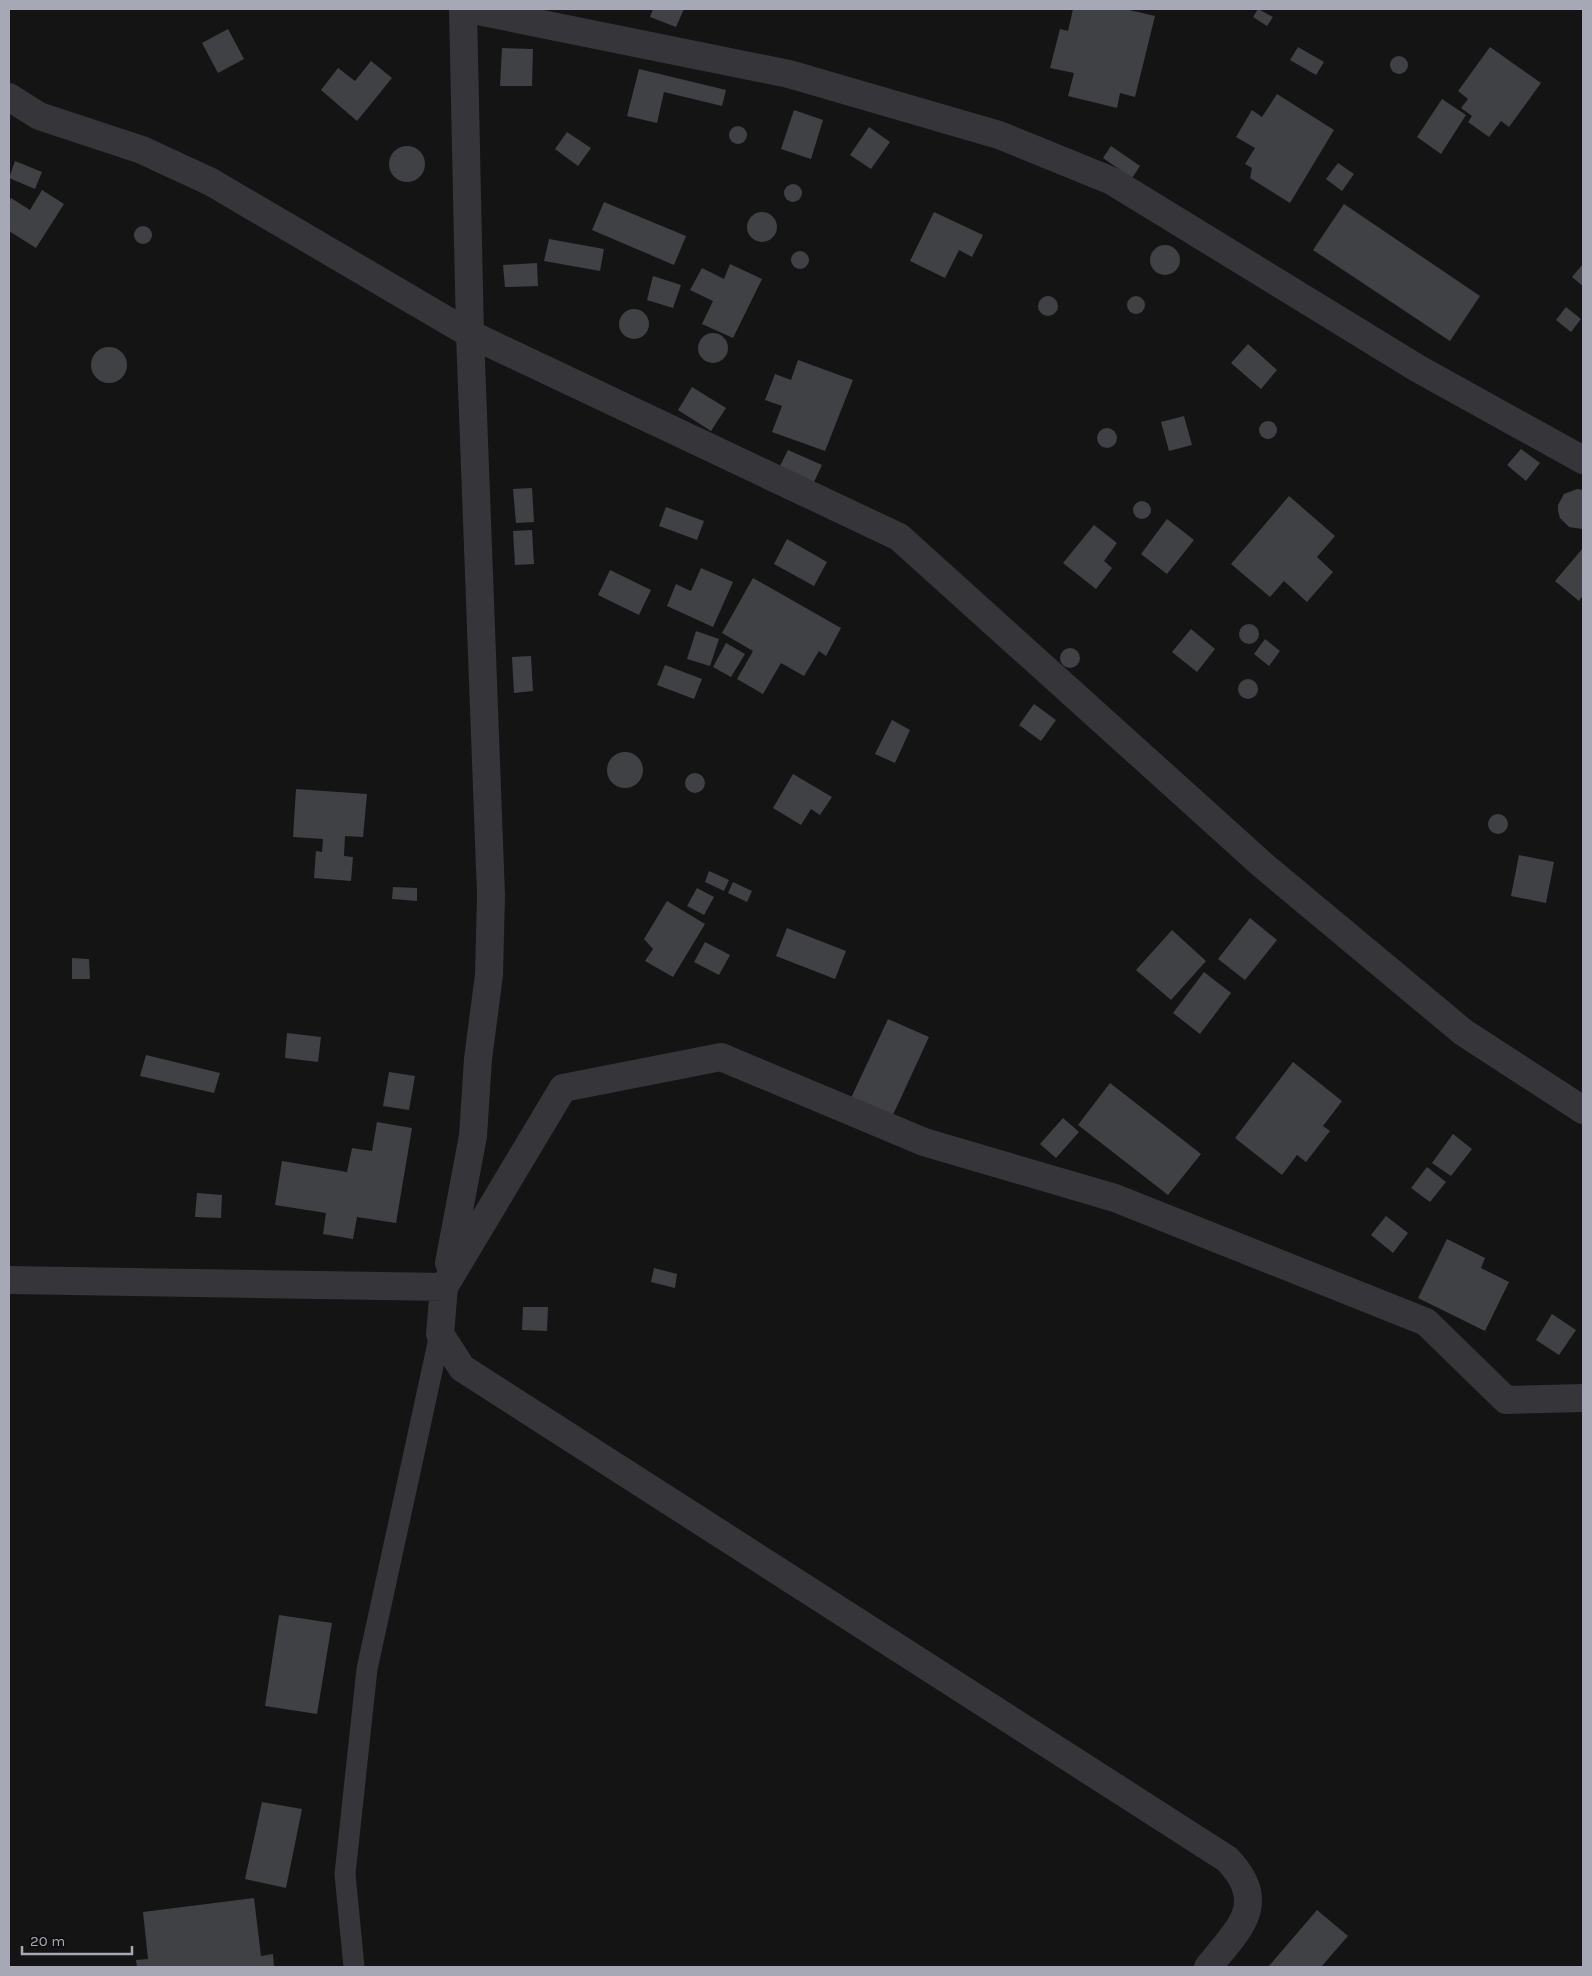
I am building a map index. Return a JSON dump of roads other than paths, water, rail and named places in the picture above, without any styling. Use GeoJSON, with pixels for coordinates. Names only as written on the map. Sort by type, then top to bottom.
{"type":"FeatureCollection","features":[{"type":"Feature","properties":{"kind":"street"},"geometry":{"type":"LineString","coordinates":[[463,9],[470,334],[491,895],[490,966],[478,1059],[474,1136],[458,1227],[444,1287],[440,1334],[462,1368],[1227,1859],[1240,1873],[1250,1900],[1239,1929],[1208,1967]]}},
{"type":"Feature","properties":{"kind":"street"},"geometry":{"type":"LineString","coordinates":[[468,9],[789,74],[1016,142],[1112,181],[1417,368],[1583,460]]}},
{"type":"Feature","properties":{"kind":"street"},"geometry":{"type":"LineString","coordinates":[[9,97],[39,116],[142,150],[212,182],[470,334],[899,537],[1265,868],[1463,1032],[1583,1110]]}},
{"type":"Feature","properties":{"kind":"street"},"geometry":{"type":"LineString","coordinates":[[444,1287],[563,1088],[721,1057],[924,1142],[1115,1198],[1426,1322],[1506,1400],[1583,1398]]}},
{"type":"Feature","properties":{"kind":"street"},"geometry":{"type":"LineString","coordinates":[[9,1280],[444,1287]]}},
{"type":"Feature","properties":{"kind":"lane"},"geometry":{"type":"LineString","coordinates":[[354,1967],[345,1874],[367,1669],[440,1334]]}}]}
